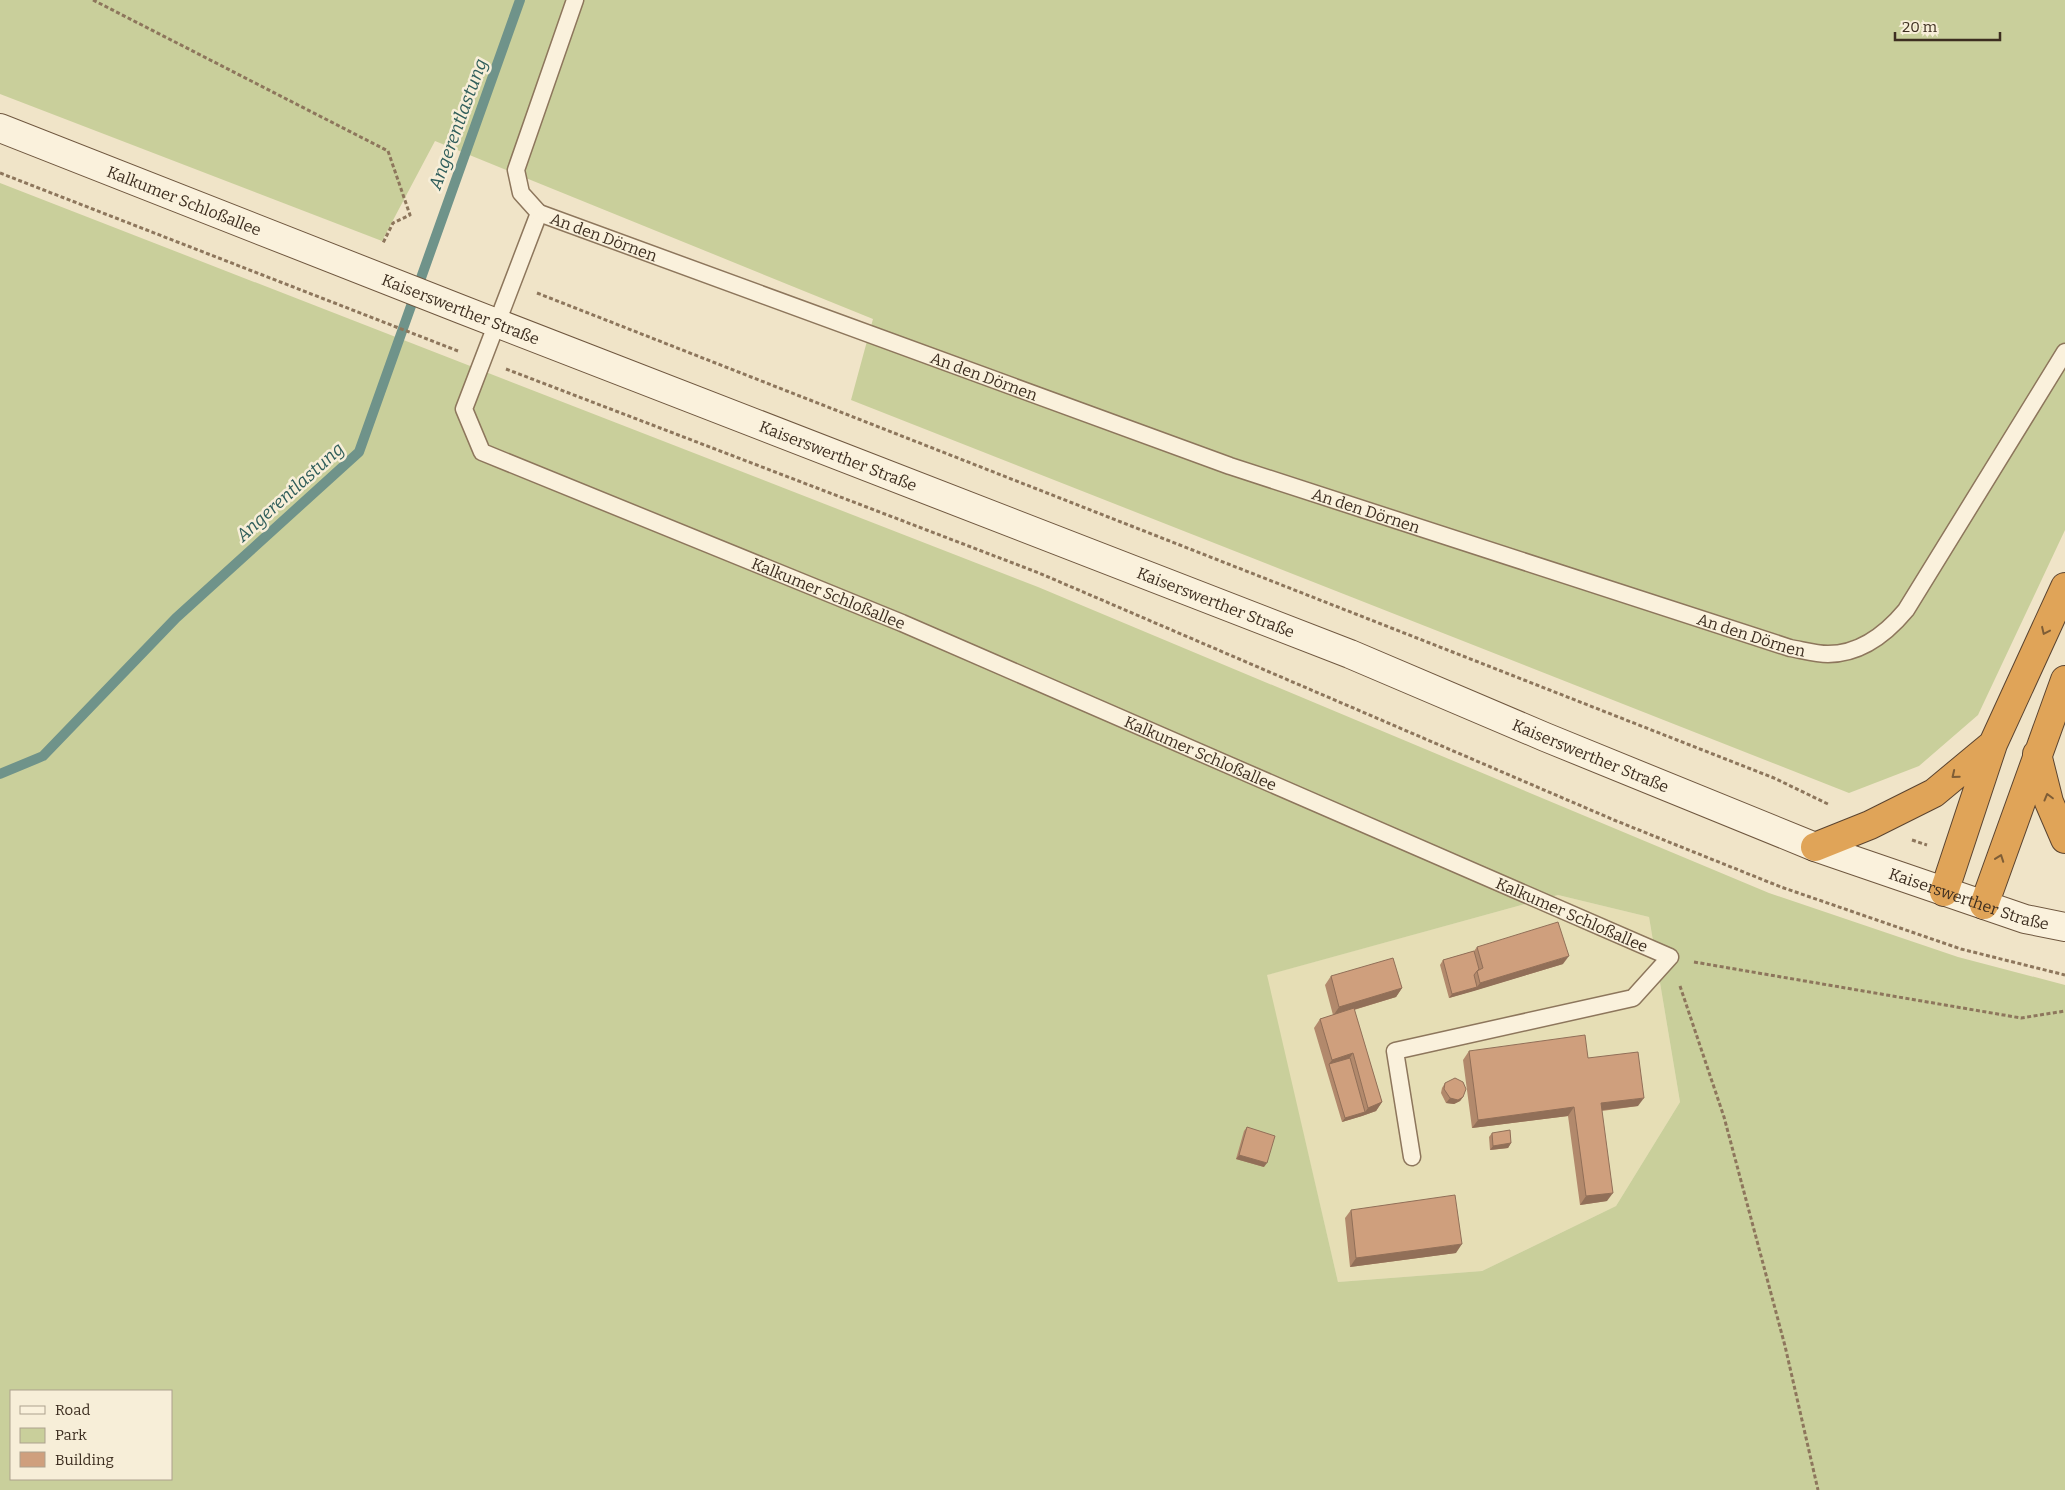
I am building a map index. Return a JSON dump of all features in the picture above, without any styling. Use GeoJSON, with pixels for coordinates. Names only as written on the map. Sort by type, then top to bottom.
{"type":"FeatureCollection","features":[{"type":"Feature","properties":{"kind":"highway"},"geometry":{"type":"LineString","coordinates":[[1944,892],[1993,744],[2065,587]]}},
{"type":"Feature","properties":{"kind":"highway"},"geometry":{"type":"LineString","coordinates":[[1984,905],[2065,680]]}},
{"type":"Feature","properties":{"kind":"highway"},"geometry":{"type":"LineString","coordinates":[[1815,847],[1870,825],[1934,793],[1993,744]]}},
{"type":"Feature","properties":{"kind":"highway"},"geometry":{"type":"LineString","coordinates":[[2037,754],[2049,802],[2065,838]]}},
{"type":"Feature","properties":{"kind":"main road","name":"Kalkumer Schloßallee"},"geometry":{"type":"LineString","coordinates":[[0,128],[368,273]]}},
{"type":"Feature","properties":{"kind":"main road","name":"Kaiserswerther Straße"},"geometry":{"type":"LineString","coordinates":[[368,273],[1350,654],[1554,741],[1815,847],[2024,919],[2065,927]]}},
{"type":"Feature","properties":{"kind":"lane"},"geometry":{"type":"LineString","coordinates":[[539,213],[521,193],[516,170],[575,0]]}},
{"type":"Feature","properties":{"kind":"lane","name":"Kalkumer Schloßallee"},"geometry":{"type":"LineString","coordinates":[[539,213],[464,409],[482,452],[911,627],[1670,957],[1633,998],[1395,1052],[1412,1157]]}},
{"type":"Feature","properties":{"kind":"lane","name":"An den Dörnen"},"geometry":{"type":"LineString","coordinates":[[539,213],[1230,466],[1790,648],[1828,654],[1861,648],[1889,630],[1906,610],[2065,352]]}},
{"type":"Feature","properties":{"kind":"path"},"geometry":{"type":"LineString","coordinates":[[93,0],[388,151],[410,215],[393,222],[368,273]]}},
{"type":"Feature","properties":{"kind":"path"},"geometry":{"type":"LineString","coordinates":[[0,172],[347,309],[1039,573],[1614,820],[1781,887],[1961,949],[2065,975]]}},
{"type":"Feature","properties":{"kind":"path"},"geometry":{"type":"LineString","coordinates":[[513,284],[1765,774],[1870,825],[1956,856]]}},
{"type":"Feature","properties":{"kind":"path"},"geometry":{"type":"LineString","coordinates":[[1670,957],[1719,968],[2021,1018],[2065,1011]]}},
{"type":"Feature","properties":{"kind":"path"},"geometry":{"type":"LineString","coordinates":[[1670,957],[1724,1117],[1785,1346],[1818,1490]]}},
{"type":"Feature","properties":{"kind":"shaded area"},"geometry":{"type":"Polygon","coordinates":[[[1558,895],[1649,917],[1680,1102],[1616,1206],[1482,1271],[1338,1282],[1266,975],[1558,895]]]}},
{"type":"Feature","properties":{"kind":"green space"},"geometry":{"type":"Polygon","coordinates":[[[0,0],[2065,0],[2065,530],[1978,715],[1919,766],[1849,793],[851,400],[873,319],[435,141],[382,241],[0,94],[0,0]]]}},
{"type":"Feature","properties":{"kind":"green space"},"geometry":{"type":"Polygon","coordinates":[[[0,183],[1038,587],[1769,893],[1958,957],[2065,985],[2065,1490],[0,1490],[0,183]],[[1558,895],[1267,975],[1338,1282],[1482,1271],[1616,1206],[1680,1102],[1649,917],[1558,895]]]}},
{"type":"Feature","properties":{"kind":"building"},"geometry":{"type":"Polygon","coordinates":[[[1558,922],[1569,956],[1480,983],[1477,971],[1483,968],[1477,947],[1558,922]]]}},
{"type":"Feature","properties":{"kind":"building"},"geometry":{"type":"Polygon","coordinates":[[[1474,951],[1479,969],[1474,975],[1477,987],[1452,994],[1443,960],[1474,951]]]}},
{"type":"Feature","properties":{"kind":"building"},"geometry":{"type":"Polygon","coordinates":[[[1393,958],[1402,988],[1339,1007],[1331,976],[1393,958]]]}},
{"type":"Feature","properties":{"kind":"building"},"geometry":{"type":"Polygon","coordinates":[[[1354,1008],[1382,1102],[1368,1108],[1353,1053],[1332,1060],[1320,1019],[1354,1008]]]}},
{"type":"Feature","properties":{"kind":"building"},"geometry":{"type":"Polygon","coordinates":[[[1585,1035],[1588,1058],[1638,1052],[1644,1098],[1601,1103],[1613,1193],[1586,1196],[1574,1107],[1478,1120],[1469,1051],[1585,1035]]]}},
{"type":"Feature","properties":{"kind":"building"},"geometry":{"type":"Polygon","coordinates":[[[1350,1058],[1365,1112],[1345,1118],[1329,1064],[1350,1058]]]}},
{"type":"Feature","properties":{"kind":"building"},"geometry":{"type":"Polygon","coordinates":[[[1455,1078],[1463,1082],[1466,1089],[1463,1097],[1458,1100],[1450,1098],[1444,1089],[1445,1083],[1455,1078]]]}},
{"type":"Feature","properties":{"kind":"building"},"geometry":{"type":"Polygon","coordinates":[[[1247,1127],[1275,1136],[1267,1163],[1239,1155],[1247,1127]]]}},
{"type":"Feature","properties":{"kind":"building"},"geometry":{"type":"Polygon","coordinates":[[[1510,1130],[1511,1143],[1493,1146],[1492,1133],[1510,1130]]]}},
{"type":"Feature","properties":{"kind":"building"},"geometry":{"type":"Polygon","coordinates":[[[1455,1195],[1462,1244],[1356,1258],[1351,1210],[1455,1195]]]}},
{"type":"Feature","properties":{"kind":"waterway","name":"Angerentlastung"},"geometry":{"type":"LineString","coordinates":[[0,774],[43,756],[176,618],[359,452],[520,0]]}}]}
